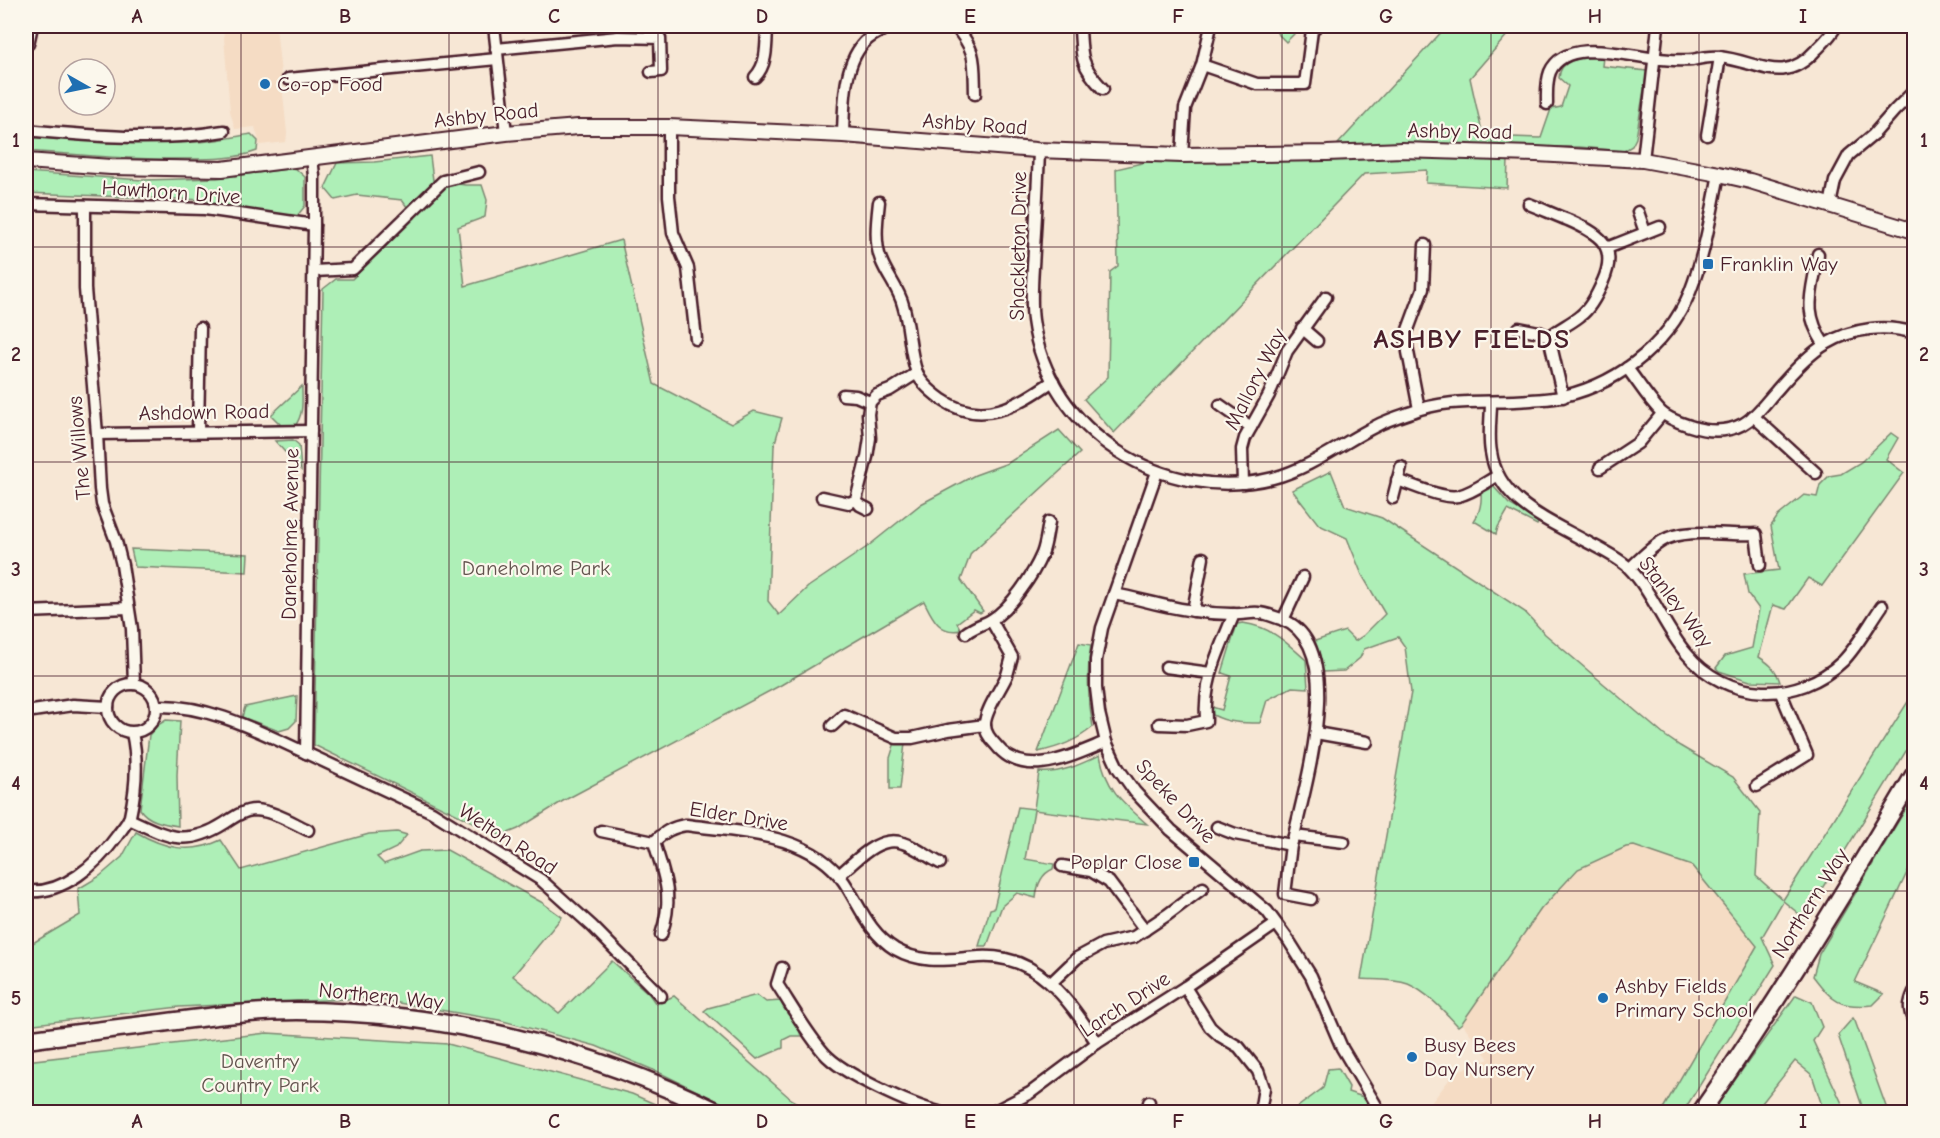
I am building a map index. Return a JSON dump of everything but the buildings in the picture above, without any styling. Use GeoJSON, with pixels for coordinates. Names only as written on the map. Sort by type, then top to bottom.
{"type":"FeatureCollection","features":[{"type":"Feature","properties":{"kind":"main road","name":"Northern Way"},"geometry":{"type":"LineString","coordinates":[[1701,1113],[1854,876],[1914,775]]}},
{"type":"Feature","properties":{"kind":"main road","name":"Northern Way"},"geometry":{"type":"LineString","coordinates":[[26,1040],[235,1014],[297,1011],[407,1018],[477,1030],[561,1050],[629,1073],[718,1113]]}},
{"type":"Feature","properties":{"kind":"street"},"geometry":{"type":"LineString","coordinates":[[28,44],[32,26]]}},
{"type":"Feature","properties":{"kind":"street"},"geometry":{"type":"LineString","coordinates":[[494,26],[506,133]]}},
{"type":"Feature","properties":{"kind":"street"},"geometry":{"type":"LineString","coordinates":[[755,77],[761,71],[764,62],[767,26]]}},
{"type":"Feature","properties":{"kind":"street"},"geometry":{"type":"LineString","coordinates":[[843,135],[849,72],[858,50],[879,28],[893,26]]}},
{"type":"Feature","properties":{"kind":"street"},"geometry":{"type":"LineString","coordinates":[[955,26],[971,48],[974,60],[975,94]]}},
{"type":"Feature","properties":{"kind":"street"},"geometry":{"type":"LineString","coordinates":[[1080,26],[1085,68],[1103,89]]}},
{"type":"Feature","properties":{"kind":"street"},"geometry":{"type":"LineString","coordinates":[[1182,154],[1185,108],[1202,65],[1211,26]]}},
{"type":"Feature","properties":{"kind":"street"},"geometry":{"type":"LineString","coordinates":[[1202,65],[1257,84],[1305,84],[1312,30],[1317,26]]}},
{"type":"Feature","properties":{"kind":"street"},"geometry":{"type":"LineString","coordinates":[[1643,160],[1658,26]]}},
{"type":"Feature","properties":{"kind":"street"},"geometry":{"type":"LineString","coordinates":[[1547,104],[1546,87],[1550,72],[1560,59],[1573,53],[1594,51],[1679,60],[1720,57],[1774,70],[1792,69],[1812,55],[1833,33],[1836,26]]}},
{"type":"Feature","properties":{"kind":"street"},"geometry":{"type":"LineString","coordinates":[[288,79],[618,37],[660,38],[661,71],[651,72]]}},
{"type":"Feature","properties":{"kind":"street"},"geometry":{"type":"LineString","coordinates":[[1707,135],[1720,57]]}},
{"type":"Feature","properties":{"kind":"street"},"geometry":{"type":"LineString","coordinates":[[1830,204],[1835,181],[1849,155],[1872,135],[1914,91]]}},
{"type":"Feature","properties":{"kind":"street","name":"Ashby Road"},"geometry":{"type":"LineString","coordinates":[[26,161],[111,167],[222,169],[506,133],[578,127],[843,135],[1039,150],[1182,154],[1402,150],[1537,154],[1643,160],[1719,174],[1830,204],[1914,231]]}},
{"type":"Feature","properties":{"kind":"street"},"geometry":{"type":"LineString","coordinates":[[669,128],[669,196],[673,233],[688,268],[696,339]]}},
{"type":"Feature","properties":{"kind":"street"},"geometry":{"type":"LineString","coordinates":[[26,130],[140,137],[193,136],[224,131]]}},
{"type":"Feature","properties":{"kind":"street","name":"Shackleton Drive"},"geometry":{"type":"LineString","coordinates":[[1039,150],[1033,315],[1039,346],[1053,381],[1073,411],[1096,437],[1131,460],[1157,472],[1210,484],[1243,483],[1278,477],[1329,453],[1377,425],[1419,409],[1451,403],[1529,400],[1563,396],[1601,384],[1641,358],[1666,333],[1683,307],[1694,282],[1719,174]]}},
{"type":"Feature","properties":{"kind":"street","name":"Daneholme Avenue"},"geometry":{"type":"LineString","coordinates":[[306,753],[314,271],[312,157]]}},
{"type":"Feature","properties":{"kind":"street"},"geometry":{"type":"LineString","coordinates":[[314,271],[353,269],[442,181],[479,172]]}},
{"type":"Feature","properties":{"kind":"street"},"geometry":{"type":"LineString","coordinates":[[879,202],[877,239],[880,258],[902,301],[917,373],[934,394],[951,406],[969,412],[987,413],[1023,401],[1053,381]]}},
{"type":"Feature","properties":{"kind":"street","name":"Hawthorn Drive"},"geometry":{"type":"LineString","coordinates":[[26,204],[205,209],[314,225]]}},
{"type":"Feature","properties":{"kind":"street"},"geometry":{"type":"LineString","coordinates":[[1529,204],[1599,236],[1607,248],[1610,260],[1608,272],[1590,305],[1581,316],[1562,326],[1549,337]]}},
{"type":"Feature","properties":{"kind":"street","name":"The Willows"},"geometry":{"type":"LineString","coordinates":[[85,206],[85,289],[102,504],[116,541],[132,629],[134,684]]}},
{"type":"Feature","properties":{"kind":"street"},"geometry":{"type":"LineString","coordinates":[[1638,212],[1645,232]]}},
{"type":"Feature","properties":{"kind":"street"},"geometry":{"type":"LineString","coordinates":[[1607,248],[1659,227]]}},
{"type":"Feature","properties":{"kind":"street"},"geometry":{"type":"LineString","coordinates":[[1419,409],[1406,335],[1423,289],[1425,244]]}},
{"type":"Feature","properties":{"kind":"street"},"geometry":{"type":"LineString","coordinates":[[1818,254],[1810,307],[1811,320],[1824,344]]}},
{"type":"Feature","properties":{"kind":"street","name":"Mallory Way"},"geometry":{"type":"LineString","coordinates":[[1243,483],[1242,449],[1251,427],[1269,395],[1287,351],[1326,297]]}},
{"type":"Feature","properties":{"kind":"street"},"geometry":{"type":"LineString","coordinates":[[198,431],[200,328]]}},
{"type":"Feature","properties":{"kind":"street","name":"Mallory Way"},"geometry":{"type":"LineString","coordinates":[[1302,328],[1317,340]]}},
{"type":"Feature","properties":{"kind":"street"},"geometry":{"type":"LineString","coordinates":[[1519,328],[1539,332],[1549,337]]}},
{"type":"Feature","properties":{"kind":"street"},"geometry":{"type":"LineString","coordinates":[[1627,368],[1662,414],[1700,429],[1718,431],[1745,423],[1824,344],[1866,329],[1885,328],[1914,333]]}},
{"type":"Feature","properties":{"kind":"street"},"geometry":{"type":"LineString","coordinates":[[1549,337],[1563,396]]}},
{"type":"Feature","properties":{"kind":"street"},"geometry":{"type":"LineString","coordinates":[[856,500],[869,448],[868,407],[870,402],[877,395],[890,390],[917,373]]}},
{"type":"Feature","properties":{"kind":"street"},"geometry":{"type":"LineString","coordinates":[[843,395],[856,396],[870,402]]}},
{"type":"Feature","properties":{"kind":"street","name":"Stanley Way"},"geometry":{"type":"LineString","coordinates":[[1491,402],[1490,449],[1497,476],[1523,504],[1630,568],[1686,654],[1708,674],[1740,687],[1766,693],[1781,693],[1819,679],[1840,663],[1882,606]]}},
{"type":"Feature","properties":{"kind":"street"},"geometry":{"type":"LineString","coordinates":[[1220,405],[1251,427]]}},
{"type":"Feature","properties":{"kind":"street"},"geometry":{"type":"LineString","coordinates":[[1600,468],[1638,443],[1662,414]]}},
{"type":"Feature","properties":{"kind":"street"},"geometry":{"type":"LineString","coordinates":[[1753,416],[1816,472]]}},
{"type":"Feature","properties":{"kind":"street","name":"Ashdown Road"},"geometry":{"type":"LineString","coordinates":[[97,434],[311,431]]}},
{"type":"Feature","properties":{"kind":"street"},"geometry":{"type":"LineString","coordinates":[[1393,498],[1401,467]]}},
{"type":"Feature","properties":{"kind":"street","name":"Speke Drive"},"geometry":{"type":"LineString","coordinates":[[1157,472],[1102,628],[1096,660],[1095,688],[1106,742],[1118,768],[1135,792],[1171,830],[1249,895],[1276,924],[1311,976],[1342,1048],[1380,1113]]}},
{"type":"Feature","properties":{"kind":"street"},"geometry":{"type":"LineString","coordinates":[[1397,480],[1447,496],[1457,496],[1497,476]]}},
{"type":"Feature","properties":{"kind":"street"},"geometry":{"type":"LineString","coordinates":[[822,497],[849,503],[856,500]]}},
{"type":"Feature","properties":{"kind":"street"},"geometry":{"type":"LineString","coordinates":[[856,500],[868,509]]}},
{"type":"Feature","properties":{"kind":"street"},"geometry":{"type":"LineString","coordinates":[[966,633],[975,626],[991,620],[1013,600],[1043,552],[1049,522]]}},
{"type":"Feature","properties":{"kind":"street"},"geometry":{"type":"LineString","coordinates":[[1630,568],[1664,540],[1682,534],[1702,533],[1756,534],[1760,565]]}},
{"type":"Feature","properties":{"kind":"street"},"geometry":{"type":"LineString","coordinates":[[1193,611],[1203,558]]}},
{"type":"Feature","properties":{"kind":"street"},"geometry":{"type":"LineString","coordinates":[[1283,620],[1303,577]]}},
{"type":"Feature","properties":{"kind":"street"},"geometry":{"type":"LineString","coordinates":[[1114,594],[1193,611],[1260,613],[1283,620],[1296,628],[1313,650],[1319,684],[1316,733],[1293,840],[1285,894],[1311,899]]}},
{"type":"Feature","properties":{"kind":"street"},"geometry":{"type":"LineString","coordinates":[[26,612],[128,608]]}},
{"type":"Feature","properties":{"kind":"street"},"geometry":{"type":"LineString","coordinates":[[1159,724],[1187,725],[1206,721],[1205,707],[1209,673],[1234,614]]}},
{"type":"Feature","properties":{"kind":"street"},"geometry":{"type":"LineString","coordinates":[[991,620],[1012,657],[1008,673],[988,713],[985,725],[990,738],[999,749],[1011,758],[1038,763],[1061,760],[1106,742]]}},
{"type":"Feature","properties":{"kind":"street"},"geometry":{"type":"LineString","coordinates":[[1166,667],[1209,673]]}},
{"type":"Feature","properties":{"kind":"street"},"geometry":{"type":"LineString","coordinates":[[134,684],[144,687],[151,693],[156,706],[154,718],[147,727],[132,733],[114,725],[108,707],[114,692],[120,687],[134,684]]}},
{"type":"Feature","properties":{"kind":"street"},"geometry":{"type":"LineString","coordinates":[[1757,786],[1807,754],[1781,693]]}},
{"type":"Feature","properties":{"kind":"street"},"geometry":{"type":"LineString","coordinates":[[26,712],[73,705],[108,707]]}},
{"type":"Feature","properties":{"kind":"street"},"geometry":{"type":"LineString","coordinates":[[156,706],[172,705],[209,713],[261,732],[306,753]]}},
{"type":"Feature","properties":{"kind":"street"},"geometry":{"type":"LineString","coordinates":[[832,726],[844,715],[891,737],[912,738],[985,725]]}},
{"type":"Feature","properties":{"kind":"street"},"geometry":{"type":"LineString","coordinates":[[26,891],[36,892],[58,887],[91,866],[109,848],[129,819],[136,773],[136,750],[132,733]]}},
{"type":"Feature","properties":{"kind":"street"},"geometry":{"type":"LineString","coordinates":[[1316,733],[1367,742]]}},
{"type":"Feature","properties":{"kind":"street","name":"Welton Road"},"geometry":{"type":"LineString","coordinates":[[306,753],[432,812],[541,880],[592,926],[662,996]]}},
{"type":"Feature","properties":{"kind":"street"},"geometry":{"type":"LineString","coordinates":[[129,819],[170,835],[188,838],[207,834],[239,814],[254,810],[274,814],[308,830]]}},
{"type":"Feature","properties":{"kind":"street","name":"Elder Drive"},"geometry":{"type":"LineString","coordinates":[[654,842],[664,832],[686,825],[771,837],[793,843],[811,852],[839,875],[864,918],[876,934],[893,948],[922,960],[980,957],[1021,964],[1052,983],[1079,1016],[1097,1044]]}},
{"type":"Feature","properties":{"kind":"street"},"geometry":{"type":"LineString","coordinates":[[1217,827],[1235,834],[1344,842]]}},
{"type":"Feature","properties":{"kind":"street"},"geometry":{"type":"LineString","coordinates":[[601,831],[654,842],[667,887],[669,907],[661,935]]}},
{"type":"Feature","properties":{"kind":"street"},"geometry":{"type":"LineString","coordinates":[[839,875],[880,843],[891,841],[903,842],[940,863]]}},
{"type":"Feature","properties":{"kind":"street"},"geometry":{"type":"LineString","coordinates":[[1062,866],[1091,871],[1110,882],[1144,930]]}},
{"type":"Feature","properties":{"kind":"street"},"geometry":{"type":"LineString","coordinates":[[1052,983],[1077,958],[1090,949],[1134,937],[1203,888]]}},
{"type":"Feature","properties":{"kind":"street","name":"Larch Drive"},"geometry":{"type":"LineString","coordinates":[[993,1113],[1030,1093],[1097,1044],[1276,924]]}},
{"type":"Feature","properties":{"kind":"street"},"geometry":{"type":"LineString","coordinates":[[782,968],[777,984],[812,1038],[826,1055],[880,1088],[939,1113]]}},
{"type":"Feature","properties":{"kind":"street"},"geometry":{"type":"LineString","coordinates":[[1185,987],[1210,1027],[1239,1047],[1258,1071],[1264,1088],[1260,1113]]}},
{"type":"Feature","properties":{"kind":"street"},"geometry":{"type":"LineString","coordinates":[[1914,992],[1910,1002],[1914,1021]]}},
{"type":"Feature","properties":{"kind":"shaded area"},"geometry":{"type":"Polygon","coordinates":[[[223,26],[276,26],[286,142],[260,145],[255,127],[235,129],[230,111],[223,26]]]}},
{"type":"Feature","properties":{"kind":"shaded area","name":"Ashby Fields Primary School"},"geometry":{"type":"Polygon","coordinates":[[[1634,846],[1692,866],[1757,946],[1661,1112],[1424,1112],[1455,1072],[1489,1059],[1462,1023],[1541,909],[1578,869],[1626,847],[1634,846]]]}},
{"type":"Feature","properties":{"kind":"green space"},"geometry":{"type":"Polygon","coordinates":[[[1262,26],[1302,26],[1286,42],[1277,33],[1277,28],[1262,26]]]}},
{"type":"Feature","properties":{"kind":"green space"},"geometry":{"type":"Polygon","coordinates":[[[1447,26],[1515,26],[1470,78],[1483,136],[1541,138],[1551,109],[1561,107],[1568,86],[1559,78],[1564,66],[1582,58],[1603,57],[1602,66],[1647,71],[1636,138],[1632,146],[1624,151],[1579,147],[1338,144],[1447,26]]]}},
{"type":"Feature","properties":{"kind":"green space"},"geometry":{"type":"Polygon","coordinates":[[[251,134],[258,141],[257,151],[223,158],[147,159],[26,151],[26,137],[175,143],[210,141],[251,134]]]}},
{"type":"Feature","properties":{"kind":"green space","name":"Daneholme Park"},"geometry":{"type":"Polygon","coordinates":[[[430,156],[433,180],[482,185],[487,200],[485,217],[458,227],[465,286],[621,240],[654,384],[731,424],[754,411],[782,418],[774,446],[768,601],[779,615],[808,587],[867,547],[921,504],[975,475],[1008,463],[1059,430],[1080,453],[971,553],[961,580],[983,611],[980,613],[974,610],[957,623],[961,630],[947,630],[937,623],[924,601],[781,685],[563,801],[518,829],[501,836],[314,745],[323,289],[336,279],[352,279],[415,218],[402,200],[357,195],[335,200],[325,188],[337,163],[430,156]]]}},
{"type":"Feature","properties":{"kind":"green space"},"geometry":{"type":"Polygon","coordinates":[[[1380,157],[1508,160],[1507,188],[1426,183],[1427,170],[1364,174],[1114,433],[1084,399],[1108,377],[1110,272],[1118,266],[1116,169],[1146,162],[1380,157]]]}},
{"type":"Feature","properties":{"kind":"green space"},"geometry":{"type":"Polygon","coordinates":[[[295,168],[305,177],[305,206],[297,216],[236,210],[205,200],[26,193],[26,172],[143,180],[217,178],[295,168]]]}},
{"type":"Feature","properties":{"kind":"green space"},"geometry":{"type":"Polygon","coordinates":[[[302,386],[300,417],[295,426],[283,427],[271,415],[302,386]]]}},
{"type":"Feature","properties":{"kind":"green space"},"geometry":{"type":"Polygon","coordinates":[[[1891,433],[1898,438],[1886,459],[1904,473],[1822,586],[1808,578],[1786,609],[1773,605],[1759,657],[1772,667],[1780,682],[1750,681],[1719,671],[1716,668],[1725,656],[1752,648],[1759,609],[1748,594],[1744,574],[1779,570],[1771,526],[1778,516],[1804,495],[1817,497],[1820,485],[1829,476],[1841,474],[1861,462],[1891,433]]]}},
{"type":"Feature","properties":{"kind":"green space"},"geometry":{"type":"Polygon","coordinates":[[[293,440],[299,445],[301,470],[275,441],[293,440]]]}},
{"type":"Feature","properties":{"kind":"green space"},"geometry":{"type":"Polygon","coordinates":[[[1331,471],[1345,506],[1382,518],[1525,612],[1545,634],[1664,735],[1733,777],[1760,812],[1756,876],[1783,900],[1914,692],[1914,738],[1804,918],[1783,901],[1762,937],[1775,965],[1683,1112],[1661,1112],[1757,946],[1692,866],[1634,846],[1626,847],[1578,869],[1541,909],[1458,1026],[1441,1008],[1415,987],[1391,980],[1361,979],[1411,692],[1405,647],[1398,637],[1364,649],[1360,658],[1344,671],[1323,672],[1315,641],[1345,631],[1355,641],[1385,614],[1362,575],[1347,538],[1319,525],[1292,490],[1331,471]]]}},
{"type":"Feature","properties":{"kind":"green space"},"geometry":{"type":"Polygon","coordinates":[[[1494,487],[1509,504],[1539,521],[1537,525],[1508,510],[1496,534],[1474,521],[1480,508],[1481,493],[1494,487]]]}},
{"type":"Feature","properties":{"kind":"green space"},"geometry":{"type":"Polygon","coordinates":[[[131,549],[248,554],[247,572],[135,567],[131,549]]]}},
{"type":"Feature","properties":{"kind":"green space"},"geometry":{"type":"Polygon","coordinates":[[[1243,623],[1270,631],[1306,660],[1308,688],[1292,687],[1267,700],[1260,723],[1230,721],[1213,715],[1212,707],[1222,710],[1231,676],[1222,673],[1237,624],[1243,623]]]}},
{"type":"Feature","properties":{"kind":"green space"},"geometry":{"type":"Polygon","coordinates":[[[1079,643],[1091,645],[1088,686],[1093,727],[1067,743],[1038,752],[1079,643]]]}},
{"type":"Feature","properties":{"kind":"green space"},"geometry":{"type":"Polygon","coordinates":[[[297,696],[296,721],[289,728],[279,731],[242,717],[245,707],[297,696]]]}},
{"type":"Feature","properties":{"kind":"green space"},"geometry":{"type":"Polygon","coordinates":[[[166,720],[180,721],[177,775],[178,826],[152,819],[140,809],[149,735],[166,720]]]}},
{"type":"Feature","properties":{"kind":"green space"},"geometry":{"type":"Polygon","coordinates":[[[895,742],[905,743],[900,789],[890,789],[890,758],[895,742]]]}},
{"type":"Feature","properties":{"kind":"green space"},"geometry":{"type":"Polygon","coordinates":[[[1100,755],[1106,777],[1116,794],[1147,824],[1034,810],[1025,859],[1054,864],[1053,869],[1040,881],[1036,898],[1017,893],[1002,906],[987,946],[979,946],[990,909],[994,908],[1018,807],[1034,809],[1039,772],[1063,770],[1100,755]]]}},
{"type":"Feature","properties":{"kind":"green space"},"geometry":{"type":"Polygon","coordinates":[[[1914,795],[1914,858],[1855,982],[1884,994],[1873,1005],[1844,1004],[1826,992],[1813,976],[1819,954],[1914,795]]]}},
{"type":"Feature","properties":{"kind":"green space"},"geometry":{"type":"Polygon","coordinates":[[[136,832],[177,848],[210,845],[221,840],[241,870],[369,834],[397,832],[407,835],[396,848],[377,857],[384,864],[420,851],[447,850],[541,902],[562,917],[513,976],[559,1013],[612,961],[649,994],[656,1004],[674,996],[791,1099],[814,1112],[740,1112],[658,1072],[596,1046],[499,1020],[369,998],[179,1007],[26,1025],[26,947],[80,915],[78,889],[100,876],[122,857],[136,832]]]}},
{"type":"Feature","properties":{"kind":"green space"},"geometry":{"type":"Polygon","coordinates":[[[757,995],[766,1002],[781,1001],[797,1025],[801,1036],[791,1036],[783,1040],[783,1048],[757,1059],[704,1011],[757,995]]]}},
{"type":"Feature","properties":{"kind":"green space"},"geometry":{"type":"Polygon","coordinates":[[[1796,995],[1812,1002],[1822,1027],[1813,1041],[1846,1112],[1824,1112],[1812,1075],[1795,1061],[1755,1112],[1712,1112],[1796,995]]]}},
{"type":"Feature","properties":{"kind":"green space"},"geometry":{"type":"Polygon","coordinates":[[[1853,1018],[1888,1112],[1864,1112],[1838,1035],[1853,1018]]]}},
{"type":"Feature","properties":{"kind":"green space","name":"Daventry Country Park"},"geometry":{"type":"Polygon","coordinates":[[[267,1033],[448,1044],[632,1094],[673,1112],[26,1112],[26,1061],[267,1033]]]}},
{"type":"Feature","properties":{"kind":"green space"},"geometry":{"type":"Polygon","coordinates":[[[1338,1068],[1349,1087],[1348,1092],[1363,1097],[1374,1112],[1291,1112],[1323,1088],[1328,1069],[1338,1068]]]}},
{"type":"Feature","properties":{"kind":"place","name":"Co-op Food"},"geometry":{"type":"Point","coordinates":[265,84]}},
{"type":"Feature","properties":{"kind":"place","name":"Franklin Way"},"geometry":{"type":"Point","coordinates":[1708,264]}},
{"type":"Feature","properties":{"kind":"place","name":"Poplar Close"},"geometry":{"type":"Point","coordinates":[1194,862]}},
{"type":"Feature","properties":{"kind":"place","name":"Ashby Fields Primary School"},"geometry":{"type":"Point","coordinates":[1603,998]}},
{"type":"Feature","properties":{"kind":"place","name":"Busy Bees Day Nursery"},"geometry":{"type":"Point","coordinates":[1412,1057]}},
{"type":"Feature","properties":{"kind":"district","name":"ASHBY FIELDS"},"geometry":{"type":"Point","coordinates":[1472,339]}}]}
